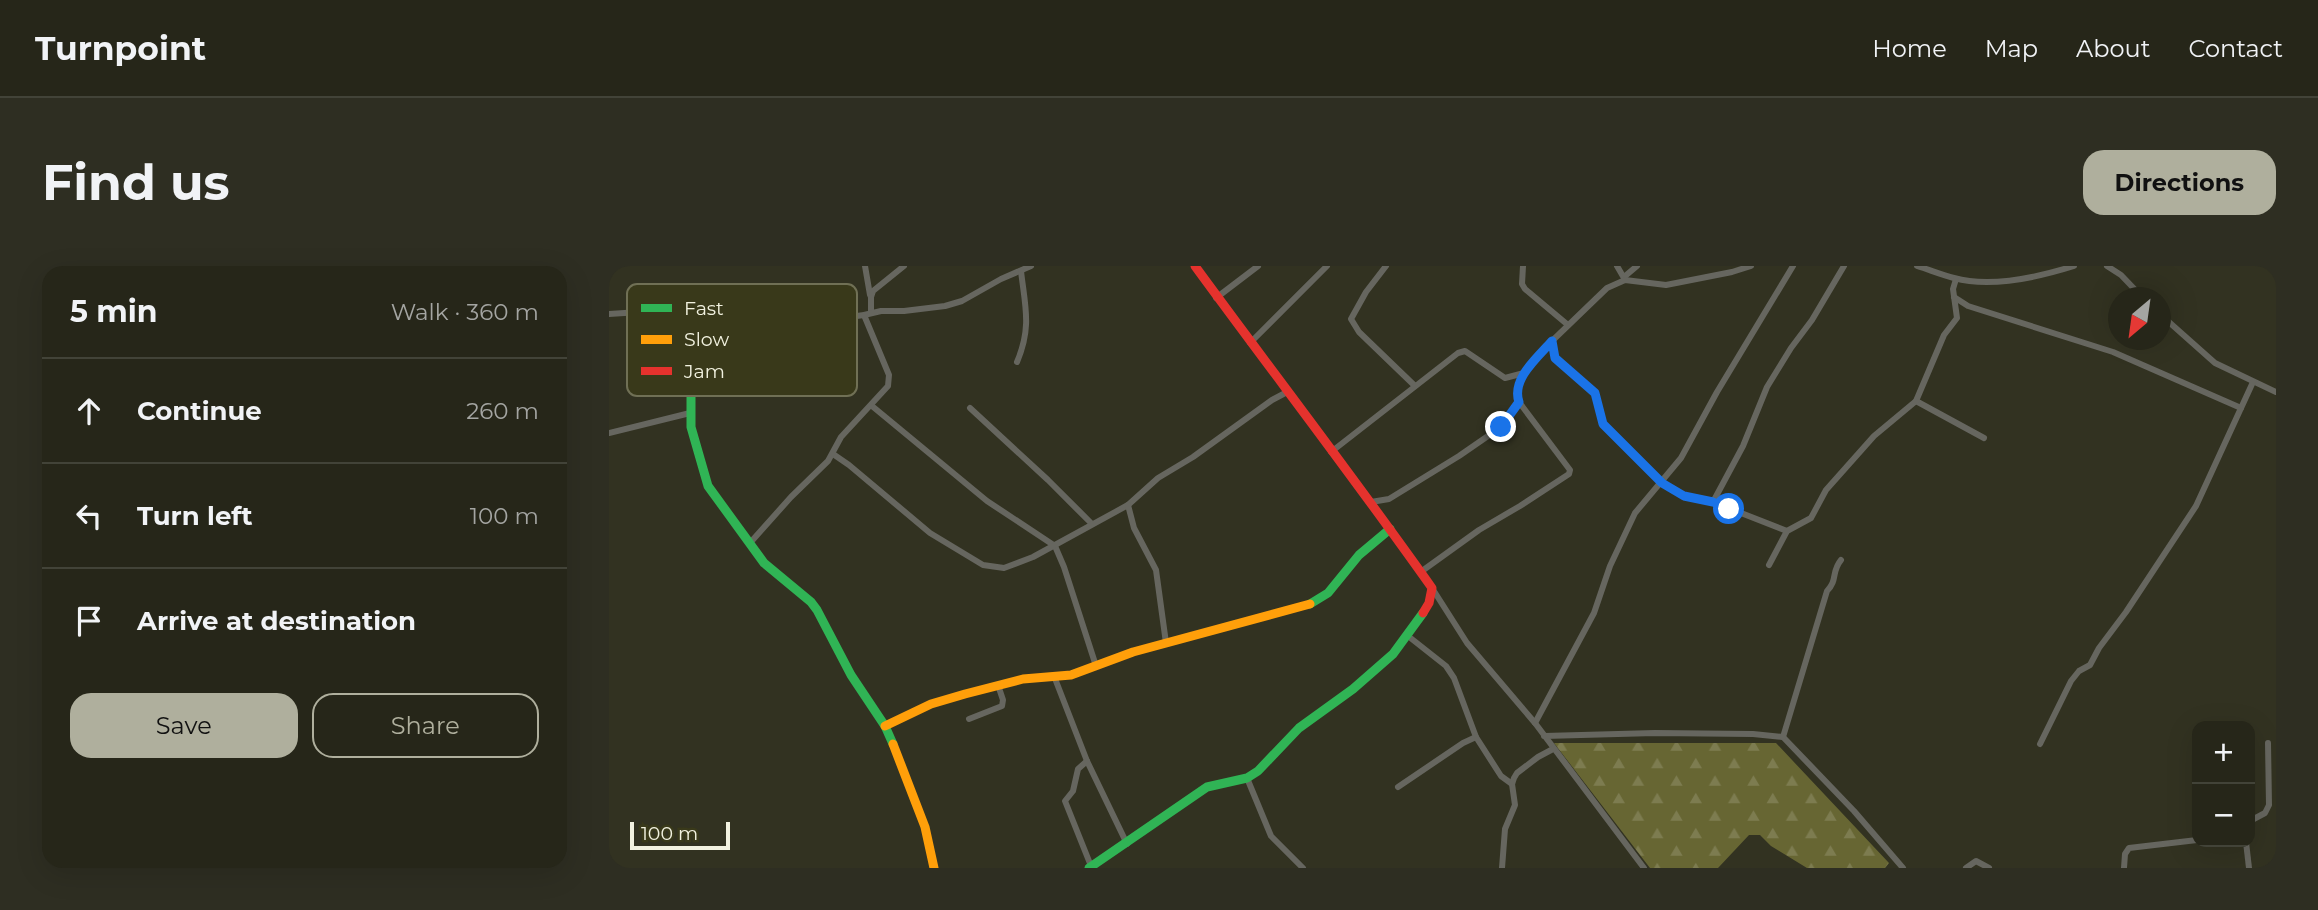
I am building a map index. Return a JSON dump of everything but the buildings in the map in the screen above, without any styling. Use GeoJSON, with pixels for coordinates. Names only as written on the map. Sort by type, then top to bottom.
{"type":"FeatureCollection","features":[{"type":"Feature","properties":{"kind":"street"},"geometry":{"type":"LineString","coordinates":[[750,543],[833,454],[841,437],[888,386],[890,380],[868,314],[871,297],[865,266]]}},
{"type":"Feature","properties":{"kind":"street"},"geometry":{"type":"LineString","coordinates":[[871,297],[878,286],[904,266]]}},
{"type":"Feature","properties":{"kind":"street"},"geometry":{"type":"LineString","coordinates":[[857,315],[913,310],[962,301],[1031,266]]}},
{"type":"Feature","properties":{"kind":"street"},"geometry":{"type":"LineString","coordinates":[[1195,266],[1216,298],[1289,391],[1331,452],[1422,571],[1467,643],[1535,723],[1644,868]]}},
{"type":"Feature","properties":{"kind":"street"},"geometry":{"type":"LineString","coordinates":[[1216,298],[1258,266]]}},
{"type":"Feature","properties":{"kind":"street"},"geometry":{"type":"LineString","coordinates":[[1250,343],[1327,266]]}},
{"type":"Feature","properties":{"kind":"street"},"geometry":{"type":"LineString","coordinates":[[1386,266],[1366,292],[1351,319],[1359,332],[1415,386]]}},
{"type":"Feature","properties":{"kind":"street"},"geometry":{"type":"LineString","coordinates":[[1523,266],[1522,284],[1525,289],[1568,325]]}},
{"type":"Feature","properties":{"kind":"street"},"geometry":{"type":"LineString","coordinates":[[1617,266],[1624,279]]}},
{"type":"Feature","properties":{"kind":"street"},"geometry":{"type":"LineString","coordinates":[[1422,571],[1479,530],[1569,474],[1567,464],[1554,451],[1519,402],[1517,392],[1524,373],[1552,341],[1607,288],[1624,279],[1637,266]]}},
{"type":"Feature","properties":{"kind":"street"},"geometry":{"type":"LineString","coordinates":[[1624,279],[1666,285],[1751,266]]}},
{"type":"Feature","properties":{"kind":"street"},"geometry":{"type":"LineString","coordinates":[[1535,723],[1594,612],[1610,566],[1635,513],[1681,458],[1717,392],[1793,266]]}},
{"type":"Feature","properties":{"kind":"street"},"geometry":{"type":"LineString","coordinates":[[1713,502],[1743,446],[1773,376],[1812,320],[1844,266]]}},
{"type":"Feature","properties":{"kind":"street"},"geometry":{"type":"LineString","coordinates":[[1917,266],[1956,279],[2029,279],[2074,266]]}},
{"type":"Feature","properties":{"kind":"street"},"geometry":{"type":"LineString","coordinates":[[2107,266],[2132,287]]}},
{"type":"Feature","properties":{"kind":"street"},"geometry":{"type":"LineString","coordinates":[[1017,362],[1028,320],[1021,271]]}},
{"type":"Feature","properties":{"kind":"street"},"geometry":{"type":"LineString","coordinates":[[1769,565],[1787,531],[1811,518],[1826,490],[1874,436],[1916,401],[1944,335],[1957,318],[1953,289],[1956,279]]}},
{"type":"Feature","properties":{"kind":"street"},"geometry":{"type":"LineString","coordinates":[[1954,297],[1968,306],[2113,352],[2241,408]]}},
{"type":"Feature","properties":{"kind":"street"},"geometry":{"type":"LineString","coordinates":[[2171,324],[2215,363],[2276,392]]}},
{"type":"Feature","properties":{"kind":"street"},"geometry":{"type":"LineString","coordinates":[[1552,341],[1555,358],[1595,393],[1603,424],[1662,483],[1684,496],[1713,502],[1787,531]]}},
{"type":"Feature","properties":{"kind":"street"},"geometry":{"type":"LineString","coordinates":[[1331,452],[1458,353],[1465,351],[1506,378],[1524,373]]}},
{"type":"Feature","properties":{"kind":"street"},"geometry":{"type":"LineString","coordinates":[[2040,744],[2071,681],[2079,671],[2090,665],[2196,506],[2253,382]]}},
{"type":"Feature","properties":{"kind":"street"},"geometry":{"type":"LineString","coordinates":[[833,454],[930,533],[983,565],[1004,569],[1055,546],[1128,505],[1158,478],[1289,391]]}},
{"type":"Feature","properties":{"kind":"street"},"geometry":{"type":"LineString","coordinates":[[691,396],[693,439],[708,486],[764,563],[811,601],[851,676],[884,726],[913,792],[934,868]]}},
{"type":"Feature","properties":{"kind":"street"},"geometry":{"type":"LineString","coordinates":[[1916,401],[1984,438]]}},
{"type":"Feature","properties":{"kind":"street"},"geometry":{"type":"LineString","coordinates":[[1371,502],[1389,499],[1459,456],[1501,427],[1519,402]]}},
{"type":"Feature","properties":{"kind":"street"},"geometry":{"type":"LineString","coordinates":[[871,406],[988,501],[1055,546],[1095,666]]}},
{"type":"Feature","properties":{"kind":"street"},"geometry":{"type":"LineString","coordinates":[[970,408],[1091,524]]}},
{"type":"Feature","properties":{"kind":"street"},"geometry":{"type":"LineString","coordinates":[[609,433],[690,413]]}},
{"type":"Feature","properties":{"kind":"street"},"geometry":{"type":"LineString","coordinates":[[1128,505],[1134,528],[1156,569],[1166,643]]}},
{"type":"Feature","properties":{"kind":"street"},"geometry":{"type":"LineString","coordinates":[[884,726],[931,704],[998,685],[1071,675],[1166,643],[1313,603],[1328,593],[1359,555],[1390,528]]}},
{"type":"Feature","properties":{"kind":"street"},"geometry":{"type":"LineString","coordinates":[[1783,737],[1827,590],[1834,584],[1836,566],[1841,560]]}},
{"type":"Feature","properties":{"kind":"street"},"geometry":{"type":"LineString","coordinates":[[1087,761],[1078,769],[1073,791],[1065,801],[1090,867],[1207,787],[1247,778],[1258,771],[1313,716],[1371,674],[1408,636],[1425,611],[1432,588]]}},
{"type":"Feature","properties":{"kind":"street"},"geometry":{"type":"LineString","coordinates":[[1408,636],[1446,666],[1454,678],[1476,737],[1501,776],[1512,784]]}},
{"type":"Feature","properties":{"kind":"street"},"geometry":{"type":"LineString","coordinates":[[1053,676],[1087,761],[1127,844]]}},
{"type":"Feature","properties":{"kind":"street"},"geometry":{"type":"LineString","coordinates":[[969,719],[1002,706],[1003,700],[998,685]]}},
{"type":"Feature","properties":{"kind":"street"},"geometry":{"type":"LineString","coordinates":[[1544,736],[1655,733],[1783,737],[1854,811],[1903,868]]}},
{"type":"Feature","properties":{"kind":"street"},"geometry":{"type":"LineString","coordinates":[[1398,787],[1476,737]]}},
{"type":"Feature","properties":{"kind":"street"},"geometry":{"type":"LineString","coordinates":[[2255,818],[2265,813],[2269,805],[2268,743]]}},
{"type":"Feature","properties":{"kind":"street"},"geometry":{"type":"LineString","coordinates":[[1502,868],[1505,829],[1515,805],[1512,784],[1517,772],[1553,749]]}},
{"type":"Feature","properties":{"kind":"street"},"geometry":{"type":"LineString","coordinates":[[1247,778],[1271,836],[1303,868]]}},
{"type":"Feature","properties":{"kind":"street"},"geometry":{"type":"LineString","coordinates":[[2124,868],[2125,854],[2129,848],[2192,841]]}},
{"type":"Feature","properties":{"kind":"street"},"geometry":{"type":"LineString","coordinates":[[2247,847],[2249,868]]}},
{"type":"Feature","properties":{"kind":"street"},"geometry":{"type":"LineString","coordinates":[[1966,868],[1976,861],[1989,868]]}},
{"type":"Feature","properties":{"kind":"green space"},"geometry":{"type":"Polygon","coordinates":[[[1554,743],[1776,743],[1889,863],[1885,868],[1807,868],[1771,846],[1760,835],[1749,835],[1718,868],[1650,868],[1554,743]]]}},
{"type":"Feature","properties":{"kind":"traffic: fast"},"geometry":{"type":"LineString","coordinates":[[691,396],[691,427],[708,486],[764,563],[817,610],[851,675],[885,726],[893,744]]}},
{"type":"Feature","properties":{"kind":"traffic: fast"},"geometry":{"type":"LineString","coordinates":[[1310,604],[1328,593],[1359,555],[1390,529]]}},
{"type":"Feature","properties":{"kind":"traffic: fast"},"geometry":{"type":"LineString","coordinates":[[1089,868],[1207,787],[1247,778],[1258,771],[1299,728],[1353,689],[1393,654],[1423,613]]}},
{"type":"Feature","properties":{"kind":"traffic: slow"},"geometry":{"type":"LineString","coordinates":[[885,726],[931,704],[965,694],[1023,679],[1071,675],[1133,652],[1310,604]]}},
{"type":"Feature","properties":{"kind":"traffic: slow"},"geometry":{"type":"LineString","coordinates":[[893,744],[925,827],[934,868]]}},
{"type":"Feature","properties":{"kind":"traffic: jam"},"geometry":{"type":"LineString","coordinates":[[1195,266],[1432,588],[1429,603],[1423,613]]}},
{"type":"Feature","properties":{"kind":"route"},"geometry":{"type":"LineString","coordinates":[[1501,427],[1519,402],[1517,392],[1524,373],[1552,341],[1552,352],[1559,363],[1595,393],[1603,424],[1662,483],[1684,496],[1713,502],[1729,509]]}}]}
